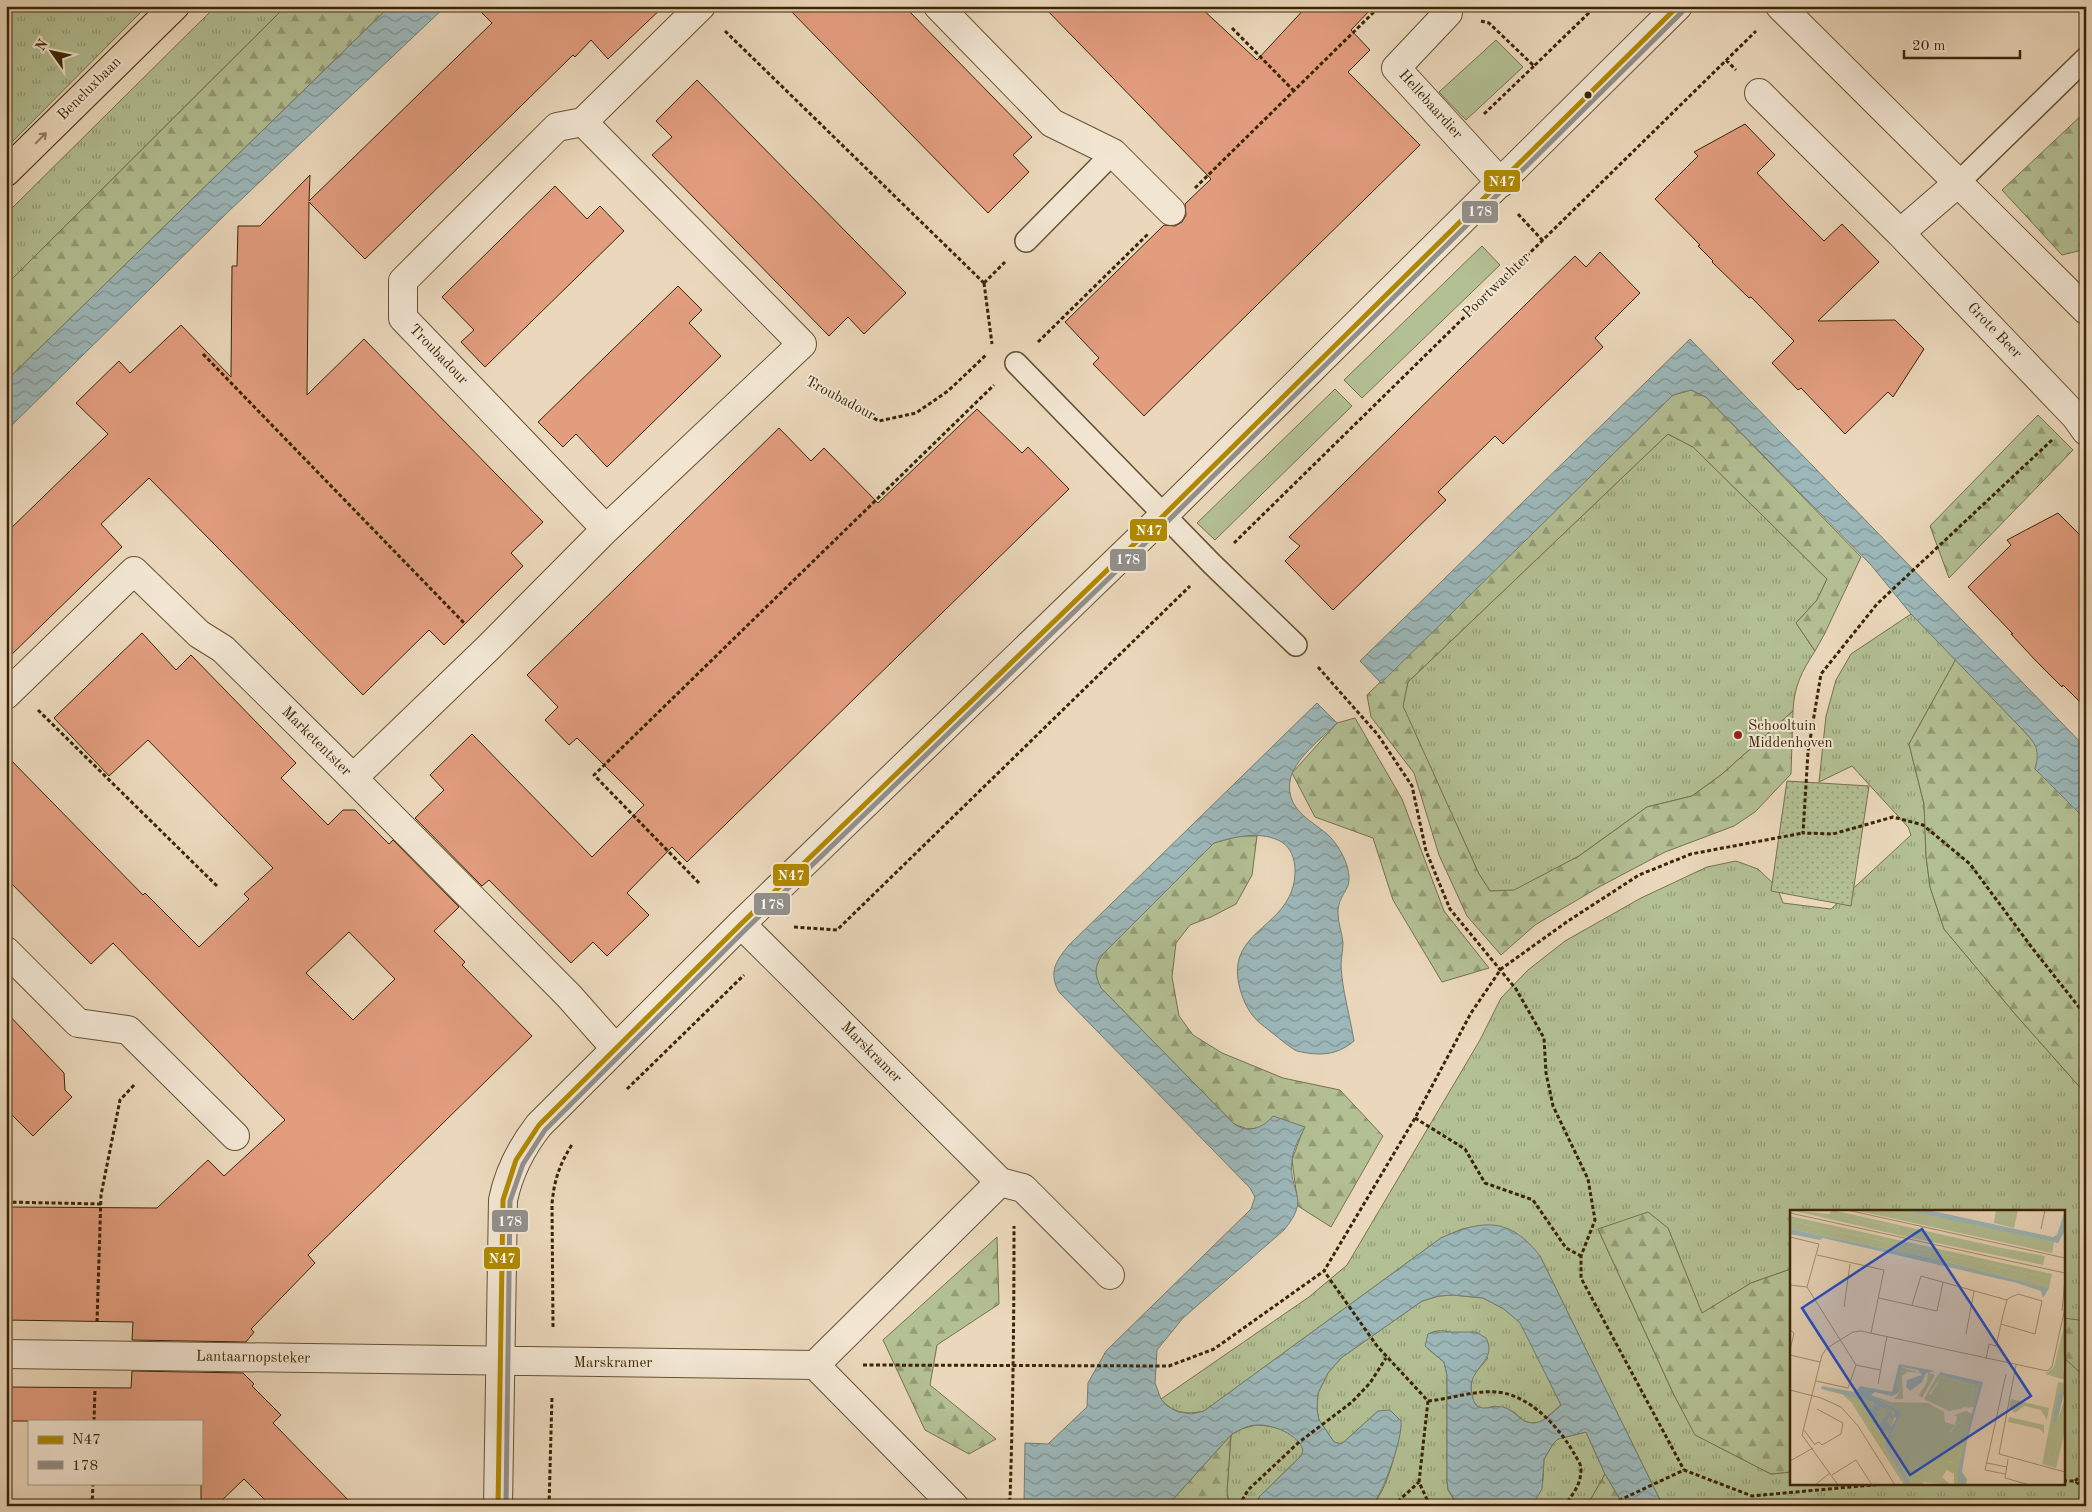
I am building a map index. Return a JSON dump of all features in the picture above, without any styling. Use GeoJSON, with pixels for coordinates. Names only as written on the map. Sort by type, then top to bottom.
{"type":"FeatureCollection","features":[{"type":"Feature","properties":{"kind":"main road","name":"Beneluxbaan"},"geometry":{"type":"LineString","coordinates":[[6,172],[175,6]]}},
{"type":"Feature","properties":{"kind":"street"},"geometry":{"type":"LineString","coordinates":[[353,778],[488,648],[606,528],[802,344],[583,122],[701,6]]}},
{"type":"Feature","properties":{"kind":"street"},"geometry":{"type":"LineString","coordinates":[[938,6],[1052,123],[1113,153],[1170,211]]}},
{"type":"Feature","properties":{"kind":"street"},"geometry":{"type":"LineString","coordinates":[[498,1506],[502,1218],[507,1180],[517,1157],[539,1125],[741,924],[1164,515],[1678,6]]}},
{"type":"Feature","properties":{"kind":"street"},"geometry":{"type":"LineString","coordinates":[[1780,7],[1959,182],[2086,310]]}},
{"type":"Feature","properties":{"kind":"street","name":"Hellebaardier"},"geometry":{"type":"LineString","coordinates":[[1445,9],[1396,68],[1501,183]]}},
{"type":"Feature","properties":{"kind":"street","name":"Grote Beer"},"geometry":{"type":"LineString","coordinates":[[1759,93],[1900,233],[2081,424]]}},
{"type":"Feature","properties":{"kind":"street","name":"Troubadour"},"geometry":{"type":"LineString","coordinates":[[583,122],[557,128],[403,281],[403,318],[606,528]]}},
{"type":"Feature","properties":{"kind":"street"},"geometry":{"type":"LineString","coordinates":[[1900,233],[1959,182]]}},
{"type":"Feature","properties":{"kind":"street","name":"Marketentster"},"geometry":{"type":"LineString","coordinates":[[10,691],[134,570],[199,634],[222,649],[353,778],[562,989],[615,1048]]}},
{"type":"Feature","properties":{"kind":"street","name":"Marskramer"},"geometry":{"type":"LineString","coordinates":[[741,924],[1007,1184],[1023,1188],[1110,1275]]}},
{"type":"Feature","properties":{"kind":"street"},"geometry":{"type":"LineString","coordinates":[[6,951],[78,1023],[128,1030],[235,1136]]}},
{"type":"Feature","properties":{"kind":"street"},"geometry":{"type":"LineString","coordinates":[[954,1506],[815,1366],[1007,1184]]}},
{"type":"Feature","properties":{"kind":"street","name":"Lantaarnopsteker"},"geometry":{"type":"LineString","coordinates":[[6,1354],[500,1362]]}},
{"type":"Feature","properties":{"kind":"street","name":"Marskramer"},"geometry":{"type":"LineString","coordinates":[[500,1362],[815,1366]]}},
{"type":"Feature","properties":{"kind":"lane"},"geometry":{"type":"LineString","coordinates":[[1959,182],[2086,58]]}},
{"type":"Feature","properties":{"kind":"lane"},"geometry":{"type":"LineString","coordinates":[[1026,241],[1113,153]]}},
{"type":"Feature","properties":{"kind":"lane"},"geometry":{"type":"LineString","coordinates":[[1016,364],[1212,564],[1296,645]]}},
{"type":"Feature","properties":{"kind":"path"},"geometry":{"type":"LineString","coordinates":[[701,6],[984,283],[993,348]]}},
{"type":"Feature","properties":{"kind":"path"},"geometry":{"type":"LineString","coordinates":[[699,883],[594,775],[1380,6]]}},
{"type":"Feature","properties":{"kind":"path"},"geometry":{"type":"LineString","coordinates":[[1459,138],[1596,6]]}},
{"type":"Feature","properties":{"kind":"path","name":"Poortwachter"},"geometry":{"type":"LineString","coordinates":[[1212,564],[1780,7]]}},
{"type":"Feature","properties":{"kind":"path"},"geometry":{"type":"LineString","coordinates":[[1445,9],[1489,23],[1534,66]]}},
{"type":"Feature","properties":{"kind":"path"},"geometry":{"type":"LineString","coordinates":[[1232,28],[1294,91]]}},
{"type":"Feature","properties":{"kind":"path"},"geometry":{"type":"LineString","coordinates":[[203,354],[488,648]]}},
{"type":"Feature","properties":{"kind":"path","name":"Troubadour"},"geometry":{"type":"LineString","coordinates":[[780,366],[879,421],[916,413],[948,391],[986,354]]}},
{"type":"Feature","properties":{"kind":"path"},"geometry":{"type":"LineString","coordinates":[[1803,833],[1808,752],[1821,674],[1877,604],[1924,560],[2081,424]]}},
{"type":"Feature","properties":{"kind":"path"},"geometry":{"type":"LineString","coordinates":[[1296,645],[1334,682],[1378,735],[1412,786],[1426,851],[1450,909],[1516,989],[1544,1038],[1546,1073],[1553,1106],[1588,1180],[1595,1220],[1581,1256],[1581,1278],[1684,1470],[1752,1496],[1883,1484]]}},
{"type":"Feature","properties":{"kind":"path"},"geometry":{"type":"LineString","coordinates":[[10,691],[218,887]]}},
{"type":"Feature","properties":{"kind":"path"},"geometry":{"type":"LineString","coordinates":[[815,1366],[1169,1366],[1214,1349],[1324,1271],[1415,1118],[1471,1013],[1501,969],[1568,921],[1639,875],[1691,854],[1803,833],[1833,834],[1893,817],[1923,825],[1970,864],[2086,1016]]}},
{"type":"Feature","properties":{"kind":"path"},"geometry":{"type":"LineString","coordinates":[[94,1420],[101,1195],[120,1100],[158,1060]]}},
{"type":"Feature","properties":{"kind":"path"},"geometry":{"type":"LineString","coordinates":[[1415,1118],[1465,1149],[1485,1182],[1533,1200],[1566,1248],[1581,1256]]}},
{"type":"Feature","properties":{"kind":"path"},"geometry":{"type":"LineString","coordinates":[[1004,1506],[1010,1499],[1014,1365],[1007,1184]]}},
{"type":"Feature","properties":{"kind":"path"},"geometry":{"type":"LineString","coordinates":[[6,1202],[101,1204]]}},
{"type":"Feature","properties":{"kind":"path"},"geometry":{"type":"LineString","coordinates":[[1324,1271],[1386,1358],[1428,1401]]}},
{"type":"Feature","properties":{"kind":"path"},"geometry":{"type":"LineString","coordinates":[[1239,1506],[1248,1490],[1298,1443],[1352,1402],[1370,1383],[1386,1358]]}},
{"type":"Feature","properties":{"kind":"path"},"geometry":{"type":"LineString","coordinates":[[1428,1401],[1476,1393],[1498,1392],[1523,1400],[1543,1416],[1566,1439],[1581,1467],[1578,1489],[1564,1506]]}},
{"type":"Feature","properties":{"kind":"path"},"geometry":{"type":"LineString","coordinates":[[1428,1401],[1419,1482],[1430,1506]]}},
{"type":"Feature","properties":{"kind":"path"},"geometry":{"type":"LineString","coordinates":[[1608,1505],[1684,1470]]}},
{"type":"Feature","properties":{"kind":"path"},"geometry":{"type":"LineString","coordinates":[[2064,1481],[2075,1481],[2086,1472]]}},
{"type":"Feature","properties":{"kind":"path"},"geometry":{"type":"LineString","coordinates":[[2075,1481],[2086,1490]]}},
{"type":"Feature","properties":{"kind":"path"},"geometry":{"type":"LineString","coordinates":[[1393,1506],[1419,1482]]}},
{"type":"Feature","properties":{"kind":"path"},"geometry":{"type":"LineString","coordinates":[[92,1506],[93,1484]]}},
{"type":"Feature","properties":{"kind":"green space"},"geometry":{"type":"Polygon","coordinates":[[[6,6],[147,6],[6,148],[6,6]]]}},
{"type":"Feature","properties":{"kind":"green space"},"geometry":{"type":"Polygon","coordinates":[[[216,6],[286,6],[6,285],[6,214],[216,6]]]}},
{"type":"Feature","properties":{"kind":"green space"},"geometry":{"type":"Polygon","coordinates":[[[286,6],[390,6],[6,381],[6,285],[286,6]]]}},
{"type":"Feature","properties":{"kind":"green space"},"geometry":{"type":"Polygon","coordinates":[[[1496,40],[1523,67],[1466,120],[1439,92],[1496,40]]]}},
{"type":"Feature","properties":{"kind":"green space"},"geometry":{"type":"Polygon","coordinates":[[[2086,111],[2086,249],[2062,255],[2002,190],[2086,111]]]}},
{"type":"Feature","properties":{"kind":"green space"},"geometry":{"type":"Polygon","coordinates":[[[1482,246],[1500,265],[1362,398],[1344,380],[1482,246]]]}},
{"type":"Feature","properties":{"kind":"green space"},"geometry":{"type":"Polygon","coordinates":[[[1335,389],[1352,406],[1215,540],[1197,523],[1335,389]]]}},
{"type":"Feature","properties":{"kind":"green space"},"geometry":{"type":"Polygon","coordinates":[[[1691,390],[1706,397],[1861,557],[1815,651],[1796,623],[1817,600],[1827,579],[1693,447],[1668,434],[1408,682],[1403,706],[1479,874],[1490,891],[1514,890],[1579,856],[1647,807],[1692,796],[1721,775],[1793,711],[1791,774],[1755,812],[1734,826],[1665,852],[1599,887],[1535,925],[1501,955],[1467,916],[1439,855],[1414,773],[1371,717],[1367,695],[1673,395],[1691,390]]]}},
{"type":"Feature","properties":{"kind":"green space"},"geometry":{"type":"Polygon","coordinates":[[[2038,415],[2073,450],[1949,578],[1930,526],[2038,415]]]}},
{"type":"Feature","properties":{"kind":"green space"},"geometry":{"type":"Polygon","coordinates":[[[1668,434],[1693,447],[1827,579],[1817,600],[1796,623],[1815,651],[1800,679],[1795,694],[1793,711],[1721,775],[1692,796],[1647,807],[1579,856],[1514,891],[1490,891],[1479,874],[1402,706],[1408,682],[1668,434]]]}},
{"type":"Feature","properties":{"kind":"green space"},"geometry":{"type":"Polygon","coordinates":[[[1911,614],[1956,659],[1909,744],[1924,804],[1926,856],[1930,887],[1944,929],[2015,1014],[2086,1094],[2086,1506],[1663,1506],[1540,1256],[1478,1226],[1462,1229],[1441,1238],[1204,1411],[1180,1412],[1166,1404],[1161,1399],[1309,1297],[1347,1265],[1480,1040],[1501,998],[1528,970],[1565,941],[1641,898],[1707,867],[1736,861],[1758,869],[1777,887],[1783,903],[1831,909],[1911,835],[1908,827],[1852,766],[1819,782],[1826,716],[1836,680],[1851,654],[1911,614]]]}},
{"type":"Feature","properties":{"kind":"green space"},"geometry":{"type":"Polygon","coordinates":[[[1956,659],[2036,744],[2039,754],[2035,769],[2086,820],[2086,1094],[2015,1014],[1944,929],[1930,887],[1926,856],[1924,804],[1909,744],[1956,659]]]}},
{"type":"Feature","properties":{"kind":"green space"},"geometry":{"type":"Polygon","coordinates":[[[1355,718],[1402,799],[1444,911],[1489,968],[1442,982],[1393,900],[1373,838],[1315,817],[1292,773],[1337,723],[1355,718]]]}},
{"type":"Feature","properties":{"kind":"green space"},"geometry":{"type":"Polygon","coordinates":[[[1787,781],[1869,786],[1851,906],[1771,891],[1787,781]]]}},
{"type":"Feature","properties":{"kind":"green space"},"geometry":{"type":"Polygon","coordinates":[[[1239,836],[1257,836],[1252,875],[1236,904],[1190,925],[1176,943],[1172,977],[1179,1016],[1193,1035],[1222,1053],[1283,1078],[1340,1090],[1383,1136],[1331,1227],[1298,1206],[1292,1160],[1304,1127],[1268,1123],[1259,1128],[1247,1129],[1234,1124],[1101,988],[1097,979],[1096,971],[1103,954],[1214,843],[1239,836]]]}},
{"type":"Feature","properties":{"kind":"green space"},"geometry":{"type":"Polygon","coordinates":[[[1648,1212],[1668,1228],[1702,1313],[1751,1283],[1790,1269],[1790,1472],[1771,1474],[1695,1435],[1673,1393],[1598,1229],[1648,1212]]]}},
{"type":"Feature","properties":{"kind":"green space"},"geometry":{"type":"Polygon","coordinates":[[[997,1237],[999,1304],[937,1345],[930,1385],[996,1439],[969,1454],[925,1430],[883,1340],[997,1237]]]}},
{"type":"Feature","properties":{"kind":"green space"},"geometry":{"type":"Polygon","coordinates":[[[1453,1295],[1483,1298],[1504,1309],[1521,1323],[1561,1405],[1541,1422],[1531,1423],[1524,1421],[1514,1412],[1495,1406],[1483,1409],[1478,1407],[1473,1401],[1472,1377],[1488,1358],[1453,1333],[1436,1331],[1428,1334],[1428,1349],[1444,1362],[1447,1375],[1447,1480],[1448,1490],[1458,1506],[1372,1506],[1383,1489],[1387,1478],[1401,1425],[1378,1411],[1341,1444],[1334,1442],[1319,1420],[1317,1410],[1318,1393],[1328,1373],[1341,1358],[1422,1301],[1439,1296],[1453,1295]]]}},
{"type":"Feature","properties":{"kind":"green space"},"geometry":{"type":"Polygon","coordinates":[[[2064,1318],[2086,1321],[2086,1436],[2081,1442],[2084,1376],[2064,1358],[2064,1318]]]}},
{"type":"Feature","properties":{"kind":"green space"},"geometry":{"type":"Polygon","coordinates":[[[1256,1425],[1278,1429],[1293,1436],[1302,1447],[1303,1454],[1259,1497],[1258,1506],[1229,1506],[1227,1491],[1231,1435],[1241,1429],[1256,1425]]]}},
{"type":"Feature","properties":{"kind":"green space"},"geometry":{"type":"Polygon","coordinates":[[[1586,1432],[1605,1474],[1587,1506],[1532,1506],[1543,1480],[1544,1459],[1553,1444],[1558,1439],[1586,1432]]]}},
{"type":"Feature","properties":{"kind":"green space"},"geometry":{"type":"Polygon","coordinates":[[[1231,1435],[1227,1491],[1229,1506],[1167,1506],[1231,1435]]]}},
{"type":"Feature","properties":{"kind":"green space"},"geometry":{"type":"Polygon","coordinates":[[[1605,1474],[1624,1506],[1587,1506],[1605,1474]]]}},
{"type":"Feature","properties":{"kind":"water"},"geometry":{"type":"Polygon","coordinates":[[[390,6],[446,6],[229,211],[6,431],[6,381],[390,6]]]}},
{"type":"Feature","properties":{"kind":"water"},"geometry":{"type":"Polygon","coordinates":[[[1690,339],[2086,748],[2086,820],[2035,769],[2037,750],[2025,732],[1911,614],[1871,565],[1706,397],[1691,390],[1673,395],[1381,683],[1360,661],[1690,339]]]}},
{"type":"Feature","properties":{"kind":"water"},"geometry":{"type":"Polygon","coordinates":[[[1317,703],[1337,723],[1296,765],[1290,781],[1290,791],[1295,806],[1300,812],[1335,843],[1349,873],[1348,886],[1339,905],[1338,913],[1343,943],[1341,962],[1344,993],[1354,1041],[1341,1050],[1327,1054],[1297,1051],[1257,1020],[1243,999],[1237,972],[1239,958],[1245,946],[1281,909],[1289,897],[1294,882],[1295,866],[1290,850],[1285,844],[1270,837],[1254,835],[1214,843],[1103,954],[1096,971],[1101,988],[1234,1124],[1245,1129],[1255,1128],[1265,1124],[1273,1116],[1305,1127],[1295,1147],[1292,1160],[1293,1180],[1298,1202],[1292,1219],[1284,1230],[1183,1318],[1157,1350],[1155,1383],[1161,1399],[1167,1406],[1178,1412],[1192,1414],[1204,1411],[1441,1238],[1470,1227],[1495,1225],[1507,1228],[1518,1234],[1540,1256],[1663,1506],[1624,1506],[1605,1474],[1586,1432],[1558,1439],[1553,1444],[1544,1459],[1542,1489],[1532,1506],[1458,1506],[1448,1489],[1447,1480],[1447,1375],[1444,1362],[1425,1346],[1428,1334],[1434,1332],[1476,1332],[1486,1338],[1489,1352],[1472,1381],[1472,1396],[1477,1406],[1483,1408],[1503,1407],[1525,1421],[1537,1423],[1552,1414],[1561,1405],[1520,1323],[1504,1309],[1483,1298],[1453,1295],[1439,1296],[1422,1301],[1341,1358],[1328,1373],[1318,1393],[1317,1410],[1319,1420],[1334,1442],[1341,1444],[1378,1411],[1390,1410],[1401,1421],[1399,1440],[1391,1465],[1372,1506],[1258,1506],[1259,1497],[1301,1456],[1303,1450],[1296,1439],[1284,1431],[1263,1425],[1246,1427],[1231,1435],[1167,1506],[1037,1506],[1024,1503],[1025,1443],[1048,1444],[1087,1407],[1088,1383],[1106,1351],[1251,1209],[1255,1197],[1250,1188],[1059,992],[1054,978],[1055,967],[1060,956],[1069,945],[1317,703]]]}},
{"type":"Feature","properties":{"kind":"building"},"geometry":{"type":"Polygon","coordinates":[[[475,6],[664,6],[608,59],[591,40],[575,57],[573,55],[365,259],[309,202],[307,395],[364,339],[543,522],[511,553],[523,566],[444,645],[429,630],[363,695],[149,478],[101,524],[122,547],[6,660],[6,533],[108,434],[76,403],[119,361],[130,373],[181,325],[231,377],[232,266],[237,266],[238,226],[260,226],[310,175],[309,201],[492,23],[475,6]]]}},
{"type":"Feature","properties":{"kind":"building"},"geometry":{"type":"Polygon","coordinates":[[[786,6],[904,6],[1032,137],[1013,155],[1029,172],[988,213],[786,6]]]}},
{"type":"Feature","properties":{"kind":"building"},"geometry":{"type":"Polygon","coordinates":[[[1043,6],[1199,6],[1257,60],[1307,6],[1374,6],[1351,30],[1370,50],[1348,72],[1420,145],[1144,416],[1093,364],[1099,358],[1065,322],[1164,225],[1175,226],[1182,222],[1186,215],[1185,204],[1211,179],[1043,6]]]}},
{"type":"Feature","properties":{"kind":"building"},"geometry":{"type":"Polygon","coordinates":[[[697,80],[906,293],[864,334],[848,317],[829,336],[652,155],[672,137],[656,121],[697,80]]]}},
{"type":"Feature","properties":{"kind":"building"},"geometry":{"type":"Polygon","coordinates":[[[1745,124],[1775,155],[1757,173],[1790,207],[1824,241],[1842,224],[1879,262],[1818,321],[1895,320],[1924,349],[1893,397],[1888,392],[1845,434],[1801,388],[1798,390],[1772,363],[1794,341],[1751,297],[1749,298],[1712,262],[1698,246],[1700,245],[1655,199],[1698,156],[1694,152],[1745,124]]]}},
{"type":"Feature","properties":{"kind":"building"},"geometry":{"type":"Polygon","coordinates":[[[555,186],[587,219],[600,206],[624,231],[485,367],[461,342],[474,330],[442,297],[555,186]]]}},
{"type":"Feature","properties":{"kind":"building"},"geometry":{"type":"Polygon","coordinates":[[[1600,252],[1640,293],[1595,338],[1603,347],[1503,444],[1495,436],[1438,492],[1446,500],[1333,610],[1285,561],[1300,546],[1289,537],[1575,256],[1586,267],[1600,252]]]}},
{"type":"Feature","properties":{"kind":"building"},"geometry":{"type":"Polygon","coordinates":[[[678,286],[702,310],[689,323],[721,356],[607,467],[576,434],[563,447],[538,422],[678,286]]]}},
{"type":"Feature","properties":{"kind":"building"},"geometry":{"type":"Polygon","coordinates":[[[977,409],[1022,453],[1028,447],[1069,489],[687,862],[672,847],[627,893],[649,915],[607,956],[593,942],[571,963],[489,880],[482,886],[415,818],[444,790],[430,775],[472,734],[592,857],[644,805],[577,738],[569,745],[545,720],[558,707],[527,675],[779,428],[811,461],[824,448],[878,503],[977,409]]]}},
{"type":"Feature","properties":{"kind":"building"},"geometry":{"type":"Polygon","coordinates":[[[2058,513],[2084,539],[2083,615],[2086,613],[2086,708],[2036,661],[1968,587],[2011,545],[2007,540],[2058,513]]]}},
{"type":"Feature","properties":{"kind":"building"},"geometry":{"type":"Polygon","coordinates":[[[142,633],[176,670],[191,655],[296,763],[281,778],[328,825],[343,810],[355,810],[389,844],[393,840],[459,907],[434,931],[465,962],[462,965],[532,1036],[308,1255],[315,1263],[251,1329],[254,1332],[246,1342],[132,1340],[133,1322],[6,1320],[6,1265],[10,1265],[10,1207],[157,1208],[208,1160],[224,1176],[285,1120],[113,943],[91,964],[6,878],[6,755],[143,895],[145,893],[199,947],[249,899],[244,894],[273,868],[148,740],[109,776],[54,718],[142,633]],[[349,932],[306,973],[353,1020],[395,979],[349,932]]]}},
{"type":"Feature","properties":{"kind":"building"},"geometry":{"type":"Polygon","coordinates":[[[6,1012],[64,1073],[65,1090],[72,1097],[33,1136],[6,1109],[6,1012]]]}},
{"type":"Feature","properties":{"kind":"building"},"geometry":{"type":"Polygon","coordinates":[[[132,1371],[243,1373],[254,1384],[252,1386],[281,1415],[273,1423],[354,1506],[271,1506],[244,1479],[216,1506],[201,1506],[202,1420],[6,1421],[6,1387],[131,1388],[132,1371]]]}},
{"type":"Feature","properties":{"kind":"transit line","name":"N47"},"geometry":{"type":"LineString","coordinates":[[498,1506],[503,1200],[516,1160],[539,1125],[741,924],[1160,519],[1678,6]]}},
{"type":"Feature","properties":{"kind":"transit line","name":"178"},"geometry":{"type":"LineString","coordinates":[[506,1506],[510,1201],[523,1164],[545,1130],[746,929],[1165,524],[1683,11]]}},
{"type":"Feature","properties":{"kind":"place","name":"Schooltuin Middenhoven"},"geometry":{"type":"Point","coordinates":[1738,735]}}]}
